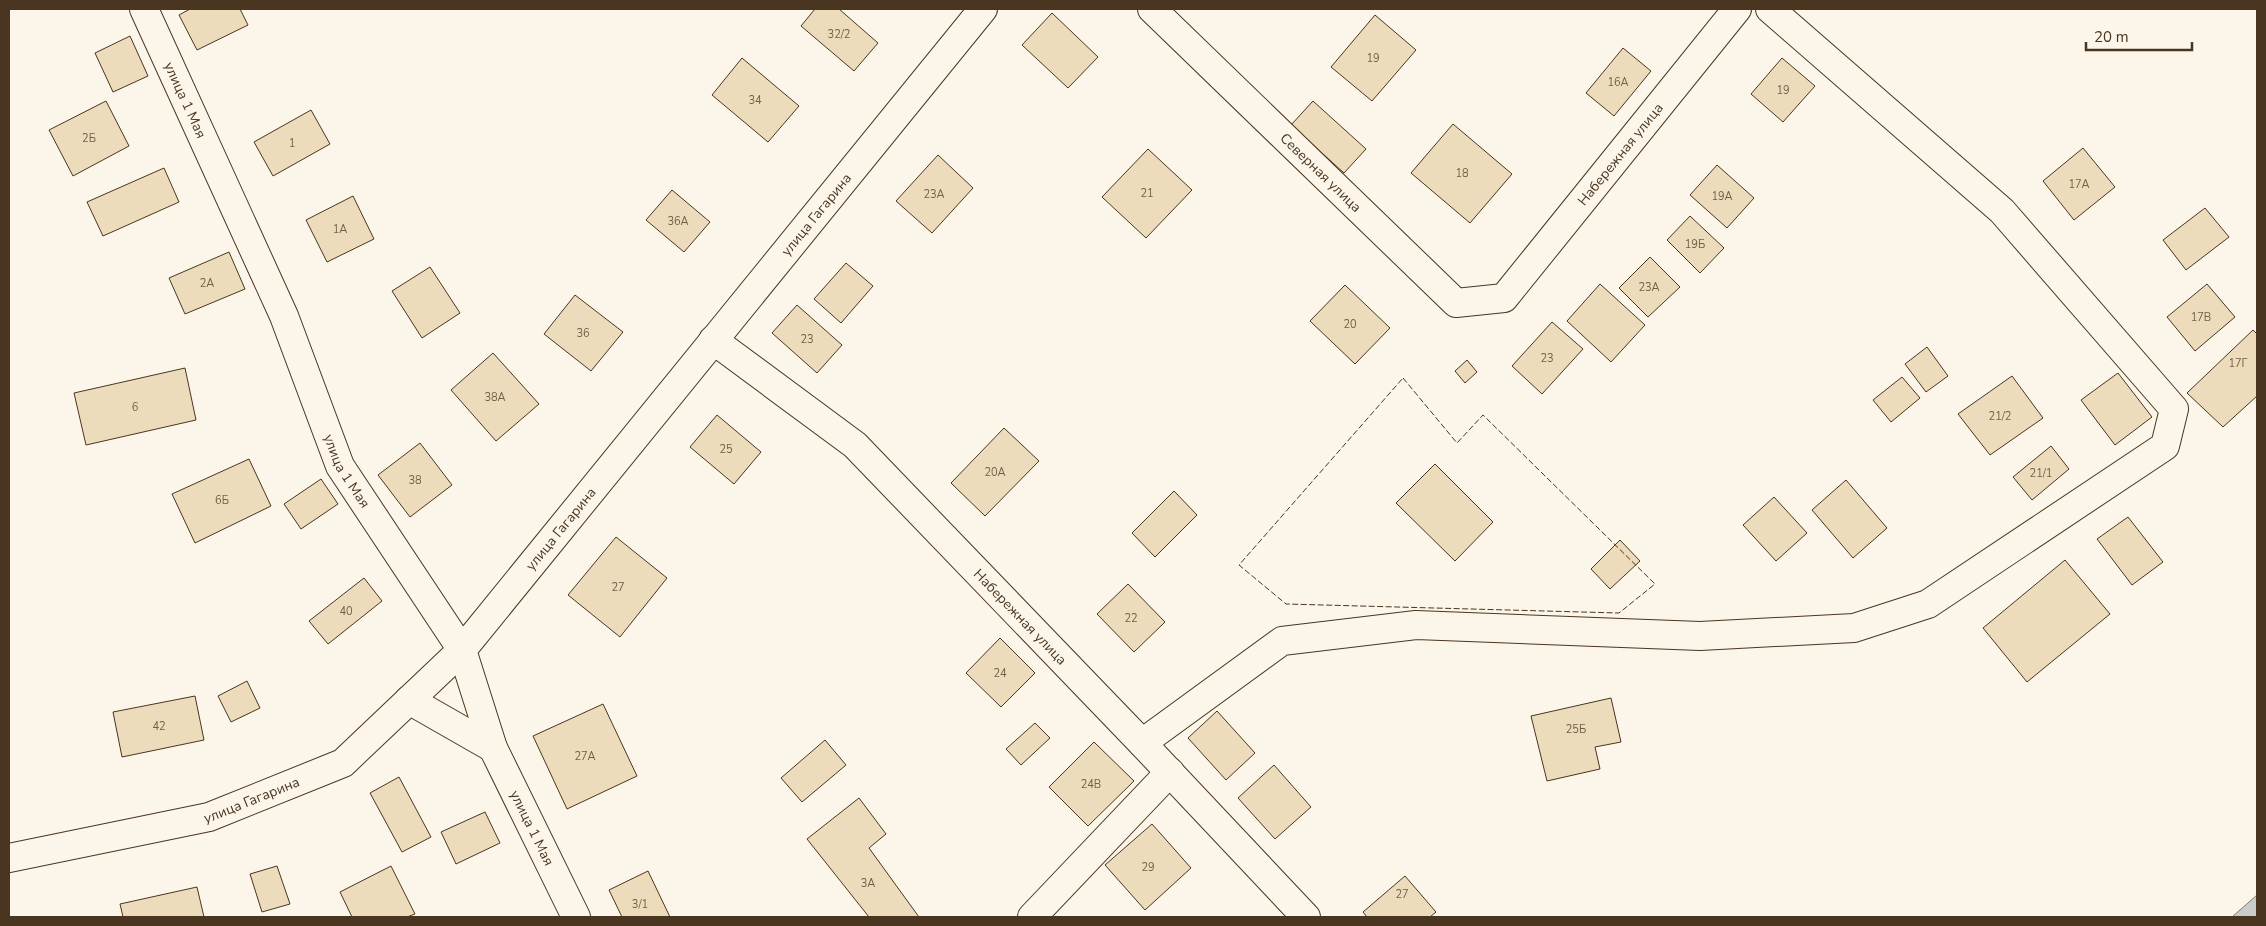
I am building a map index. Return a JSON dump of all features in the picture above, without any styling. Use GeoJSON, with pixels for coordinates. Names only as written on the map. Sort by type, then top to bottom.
{"type":"FeatureCollection","features":[{"type":"Feature","properties":{"kind":"street","name":"улица 1 Мая"},"geometry":{"type":"LineString","coordinates":[[144,9],[284,316],[340,466],[462,650],[493,748],[576,917]]}},
{"type":"Feature","properties":{"kind":"street","name":"улица Гагарина"},"geometry":{"type":"LineString","coordinates":[[9,858],[209,817],[343,763],[462,650],[983,9]]}},
{"type":"Feature","properties":{"kind":"street","name":"Северная улица"},"geometry":{"type":"LineString","coordinates":[[1152,9],[1456,303],[1504,298]]}},
{"type":"Feature","properties":{"kind":"street","name":"Набережная улица"},"geometry":{"type":"LineString","coordinates":[[1504,298],[1737,9]]}},
{"type":"Feature","properties":{"kind":"street"},"geometry":{"type":"LineString","coordinates":[[1142,743],[1282,641],[1416,625],[1700,636],[1854,628],[1928,604],[2165,446],[2174,409],[2002,211],[1770,9]]}},
{"type":"Feature","properties":{"kind":"street","name":"Набережная улица"},"geometry":{"type":"LineString","coordinates":[[713,340],[855,445],[1170,772],[1306,917]]}},
{"type":"Feature","properties":{"kind":"street"},"geometry":{"type":"LineString","coordinates":[[408,700],[493,748]]}},
{"type":"Feature","properties":{"kind":"street"},"geometry":{"type":"LineString","coordinates":[[1032,917],[1170,772]]}},
{"type":"Feature","properties":{"kind":"shaded area"},"geometry":{"type":"Polygon","coordinates":[[[2257,895],[2257,917],[2232,917],[2257,895]]]}},
{"type":"Feature","properties":{"kind":"building"},"geometry":{"type":"Polygon","coordinates":[[[190,9],[240,9],[248,25],[197,50],[179,15],[190,9]]]}},
{"type":"Feature","properties":{"kind":"building"},"geometry":{"type":"Polygon","coordinates":[[[815,9],[839,9],[878,43],[854,71],[801,26],[815,9]]]}},
{"type":"Feature","properties":{"kind":"building"},"geometry":{"type":"Polygon","coordinates":[[[1052,13],[1098,57],[1068,88],[1022,45],[1052,13]]]}},
{"type":"Feature","properties":{"kind":"building"},"geometry":{"type":"Polygon","coordinates":[[[1375,15],[1416,50],[1372,101],[1331,67],[1375,15]]]}},
{"type":"Feature","properties":{"kind":"building"},"geometry":{"type":"Polygon","coordinates":[[[130,36],[148,76],[113,92],[95,53],[130,36]]]}},
{"type":"Feature","properties":{"kind":"building"},"geometry":{"type":"Polygon","coordinates":[[[1623,48],[1651,71],[1614,116],[1586,93],[1623,48]]]}},
{"type":"Feature","properties":{"kind":"building"},"geometry":{"type":"Polygon","coordinates":[[[742,58],[799,106],[768,142],[712,95],[742,58]]]}},
{"type":"Feature","properties":{"kind":"building"},"geometry":{"type":"Polygon","coordinates":[[[1782,58],[1815,86],[1783,122],[1751,94],[1782,58]]]}},
{"type":"Feature","properties":{"kind":"building"},"geometry":{"type":"Polygon","coordinates":[[[106,101],[129,146],[73,176],[49,130],[106,101]]]}},
{"type":"Feature","properties":{"kind":"building"},"geometry":{"type":"Polygon","coordinates":[[[1313,101],[1366,149],[1344,173],[1291,125],[1313,101]]]}},
{"type":"Feature","properties":{"kind":"building"},"geometry":{"type":"Polygon","coordinates":[[[311,110],[330,144],[273,176],[254,142],[311,110]]]}},
{"type":"Feature","properties":{"kind":"building"},"geometry":{"type":"Polygon","coordinates":[[[1453,124],[1512,174],[1470,223],[1411,173],[1453,124]]]}},
{"type":"Feature","properties":{"kind":"building"},"geometry":{"type":"Polygon","coordinates":[[[2083,148],[2115,187],[2074,220],[2043,181],[2083,148]]]}},
{"type":"Feature","properties":{"kind":"building"},"geometry":{"type":"Polygon","coordinates":[[[1148,149],[1192,190],[1146,238],[1102,197],[1148,149]]]}},
{"type":"Feature","properties":{"kind":"building"},"geometry":{"type":"Polygon","coordinates":[[[938,155],[973,188],[932,233],[896,201],[938,155]]]}},
{"type":"Feature","properties":{"kind":"building"},"geometry":{"type":"Polygon","coordinates":[[[1717,165],[1754,198],[1727,228],[1690,195],[1717,165]]]}},
{"type":"Feature","properties":{"kind":"building"},"geometry":{"type":"Polygon","coordinates":[[[164,168],[179,202],[103,236],[87,202],[164,168]]]}},
{"type":"Feature","properties":{"kind":"building"},"geometry":{"type":"Polygon","coordinates":[[[672,190],[710,222],[684,252],[646,220],[672,190]]]}},
{"type":"Feature","properties":{"kind":"building"},"geometry":{"type":"Polygon","coordinates":[[[353,196],[374,239],[327,262],[306,220],[353,196]]]}},
{"type":"Feature","properties":{"kind":"building"},"geometry":{"type":"Polygon","coordinates":[[[2205,208],[2229,237],[2186,270],[2163,240],[2205,208]]]}},
{"type":"Feature","properties":{"kind":"building"},"geometry":{"type":"Polygon","coordinates":[[[1690,216],[1724,248],[1700,273],[1667,240],[1690,216]]]}},
{"type":"Feature","properties":{"kind":"building"},"geometry":{"type":"Polygon","coordinates":[[[229,252],[245,289],[185,314],[169,278],[229,252]]]}},
{"type":"Feature","properties":{"kind":"building"},"geometry":{"type":"Polygon","coordinates":[[[1650,257],[1680,287],[1648,317],[1619,288],[1650,257]]]}},
{"type":"Feature","properties":{"kind":"building"},"geometry":{"type":"Polygon","coordinates":[[[846,263],[873,286],[841,323],[814,299],[846,263]]]}},
{"type":"Feature","properties":{"kind":"building"},"geometry":{"type":"Polygon","coordinates":[[[430,267],[460,313],[422,338],[392,291],[430,267]]]}},
{"type":"Feature","properties":{"kind":"building"},"geometry":{"type":"Polygon","coordinates":[[[1600,284],[1645,325],[1611,362],[1567,321],[1600,284]]]}},
{"type":"Feature","properties":{"kind":"building"},"geometry":{"type":"Polygon","coordinates":[[[2207,284],[2235,317],[2195,351],[2167,317],[2207,284]]]}},
{"type":"Feature","properties":{"kind":"building"},"geometry":{"type":"Polygon","coordinates":[[[1345,285],[1390,328],[1355,364],[1310,321],[1345,285]]]}},
{"type":"Feature","properties":{"kind":"building"},"geometry":{"type":"Polygon","coordinates":[[[575,295],[623,332],[591,371],[544,334],[575,295]]]}},
{"type":"Feature","properties":{"kind":"building"},"geometry":{"type":"Polygon","coordinates":[[[797,305],[842,345],[817,373],[772,333],[797,305]]]}},
{"type":"Feature","properties":{"kind":"building"},"geometry":{"type":"Polygon","coordinates":[[[1552,322],[1583,349],[1542,394],[1512,366],[1552,322]]]}},
{"type":"Feature","properties":{"kind":"building"},"geometry":{"type":"Polygon","coordinates":[[[2253,330],[2257,334],[2257,396],[2223,427],[2187,393],[2253,330]]]}},
{"type":"Feature","properties":{"kind":"building"},"geometry":{"type":"Polygon","coordinates":[[[1927,347],[1948,376],[1926,392],[1905,364],[1927,347]]]}},
{"type":"Feature","properties":{"kind":"building"},"geometry":{"type":"Polygon","coordinates":[[[493,353],[539,404],[496,441],[451,390],[493,353]]]}},
{"type":"Feature","properties":{"kind":"building"},"geometry":{"type":"Polygon","coordinates":[[[1467,360],[1477,372],[1465,383],[1455,371],[1467,360]]]}},
{"type":"Feature","properties":{"kind":"building"},"geometry":{"type":"Polygon","coordinates":[[[185,368],[196,420],[86,445],[74,393],[185,368]]]}},
{"type":"Feature","properties":{"kind":"building"},"geometry":{"type":"Polygon","coordinates":[[[2118,373],[2152,417],[2115,445],[2081,400],[2118,373]]]}},
{"type":"Feature","properties":{"kind":"building"},"geometry":{"type":"Polygon","coordinates":[[[2012,376],[2043,418],[1990,455],[1958,414],[2012,376]]]}},
{"type":"Feature","properties":{"kind":"building"},"geometry":{"type":"Polygon","coordinates":[[[1902,377],[1920,398],[1891,422],[1873,400],[1902,377]]]}},
{"type":"Feature","properties":{"kind":"building"},"geometry":{"type":"Polygon","coordinates":[[[717,415],[761,452],[734,484],[690,447],[717,415]]]}},
{"type":"Feature","properties":{"kind":"building"},"geometry":{"type":"Polygon","coordinates":[[[1004,428],[1039,461],[985,516],[951,483],[1004,428]]]}},
{"type":"Feature","properties":{"kind":"building"},"geometry":{"type":"Polygon","coordinates":[[[420,443],[452,485],[410,517],[378,475],[420,443]]]}},
{"type":"Feature","properties":{"kind":"building"},"geometry":{"type":"Polygon","coordinates":[[[2051,446],[2069,469],[2032,500],[2013,477],[2051,446]]]}},
{"type":"Feature","properties":{"kind":"building"},"geometry":{"type":"Polygon","coordinates":[[[249,459],[271,506],[195,543],[172,494],[249,459]]]}},
{"type":"Feature","properties":{"kind":"building"},"geometry":{"type":"Polygon","coordinates":[[[1435,464],[1493,522],[1455,561],[1396,503],[1435,464]]]}},
{"type":"Feature","properties":{"kind":"building"},"geometry":{"type":"Polygon","coordinates":[[[321,479],[338,504],[301,529],[284,504],[321,479]]]}},
{"type":"Feature","properties":{"kind":"building"},"geometry":{"type":"Polygon","coordinates":[[[1846,480],[1887,528],[1853,558],[1812,510],[1846,480]]]}},
{"type":"Feature","properties":{"kind":"building"},"geometry":{"type":"Polygon","coordinates":[[[1174,491],[1197,515],[1155,557],[1132,533],[1174,491]]]}},
{"type":"Feature","properties":{"kind":"building"},"geometry":{"type":"Polygon","coordinates":[[[1774,497],[1807,533],[1776,561],[1743,525],[1774,497]]]}},
{"type":"Feature","properties":{"kind":"building"},"geometry":{"type":"Polygon","coordinates":[[[2128,517],[2163,562],[2132,585],[2097,539],[2128,517]]]}},
{"type":"Feature","properties":{"kind":"building"},"geometry":{"type":"Polygon","coordinates":[[[616,537],[667,578],[620,637],[568,595],[616,537]]]}},
{"type":"Feature","properties":{"kind":"building"},"geometry":{"type":"Polygon","coordinates":[[[1620,540],[1640,561],[1610,589],[1591,569],[1620,540]]]}},
{"type":"Feature","properties":{"kind":"building"},"geometry":{"type":"Polygon","coordinates":[[[2065,560],[2110,614],[2027,682],[1983,628],[2065,560]]]}},
{"type":"Feature","properties":{"kind":"building"},"geometry":{"type":"Polygon","coordinates":[[[364,578],[382,601],[328,644],[309,621],[364,578]]]}},
{"type":"Feature","properties":{"kind":"building"},"geometry":{"type":"Polygon","coordinates":[[[1128,584],[1165,622],[1134,652],[1097,614],[1128,584]]]}},
{"type":"Feature","properties":{"kind":"building"},"geometry":{"type":"Polygon","coordinates":[[[1000,638],[1035,673],[1001,707],[966,673],[1000,638]]]}},
{"type":"Feature","properties":{"kind":"building"},"geometry":{"type":"Polygon","coordinates":[[[247,681],[260,708],[231,722],[218,696],[247,681]]]}},
{"type":"Feature","properties":{"kind":"building"},"geometry":{"type":"Polygon","coordinates":[[[195,696],[204,740],[122,757],[113,712],[195,696]]]}},
{"type":"Feature","properties":{"kind":"building"},"geometry":{"type":"Polygon","coordinates":[[[1611,698],[1621,742],[1595,747],[1600,769],[1547,781],[1531,716],[1611,698]]]}},
{"type":"Feature","properties":{"kind":"building"},"geometry":{"type":"Polygon","coordinates":[[[603,704],[637,776],[567,809],[533,736],[603,704]]]}},
{"type":"Feature","properties":{"kind":"building"},"geometry":{"type":"Polygon","coordinates":[[[1217,711],[1255,753],[1226,780],[1188,738],[1217,711]]]}},
{"type":"Feature","properties":{"kind":"building"},"geometry":{"type":"Polygon","coordinates":[[[1035,723],[1050,738],[1021,765],[1006,749],[1035,723]]]}},
{"type":"Feature","properties":{"kind":"building"},"geometry":{"type":"Polygon","coordinates":[[[825,740],[846,765],[802,802],[781,778],[825,740]]]}},
{"type":"Feature","properties":{"kind":"building"},"geometry":{"type":"Polygon","coordinates":[[[1094,742],[1134,781],[1088,826],[1049,787],[1094,742]]]}},
{"type":"Feature","properties":{"kind":"building"},"geometry":{"type":"Polygon","coordinates":[[[1274,765],[1311,807],[1275,839],[1238,798],[1274,765]]]}},
{"type":"Feature","properties":{"kind":"building"},"geometry":{"type":"Polygon","coordinates":[[[399,777],[431,837],[402,852],[370,793],[399,777]]]}},
{"type":"Feature","properties":{"kind":"building"},"geometry":{"type":"Polygon","coordinates":[[[859,798],[886,834],[869,848],[919,917],[869,917],[807,839],[859,798]]]}},
{"type":"Feature","properties":{"kind":"building"},"geometry":{"type":"Polygon","coordinates":[[[485,812],[500,843],[456,864],[441,832],[485,812]]]}},
{"type":"Feature","properties":{"kind":"building"},"geometry":{"type":"Polygon","coordinates":[[[1152,824],[1191,868],[1145,910],[1105,865],[1152,824]]]}},
{"type":"Feature","properties":{"kind":"building"},"geometry":{"type":"Polygon","coordinates":[[[277,866],[290,904],[262,912],[250,874],[277,866]]]}},
{"type":"Feature","properties":{"kind":"building"},"geometry":{"type":"Polygon","coordinates":[[[391,866],[415,914],[407,917],[352,917],[340,892],[391,866]]]}},
{"type":"Feature","properties":{"kind":"building"},"geometry":{"type":"Polygon","coordinates":[[[648,871],[670,917],[622,917],[609,890],[648,871]]]}},
{"type":"Feature","properties":{"kind":"building"},"geometry":{"type":"Polygon","coordinates":[[[1405,876],[1436,912],[1430,917],[1367,917],[1363,912],[1405,876]]]}},
{"type":"Feature","properties":{"kind":"building"},"geometry":{"type":"Polygon","coordinates":[[[197,887],[204,917],[123,917],[120,904],[197,887]]]}},
{"type":"Feature","properties":{"kind":"fence"},"geometry":{"type":"LineString","coordinates":[[1403,378],[1457,443],[1483,415],[1655,584],[1619,613],[1286,604],[1239,565],[1403,378]]}}]}
